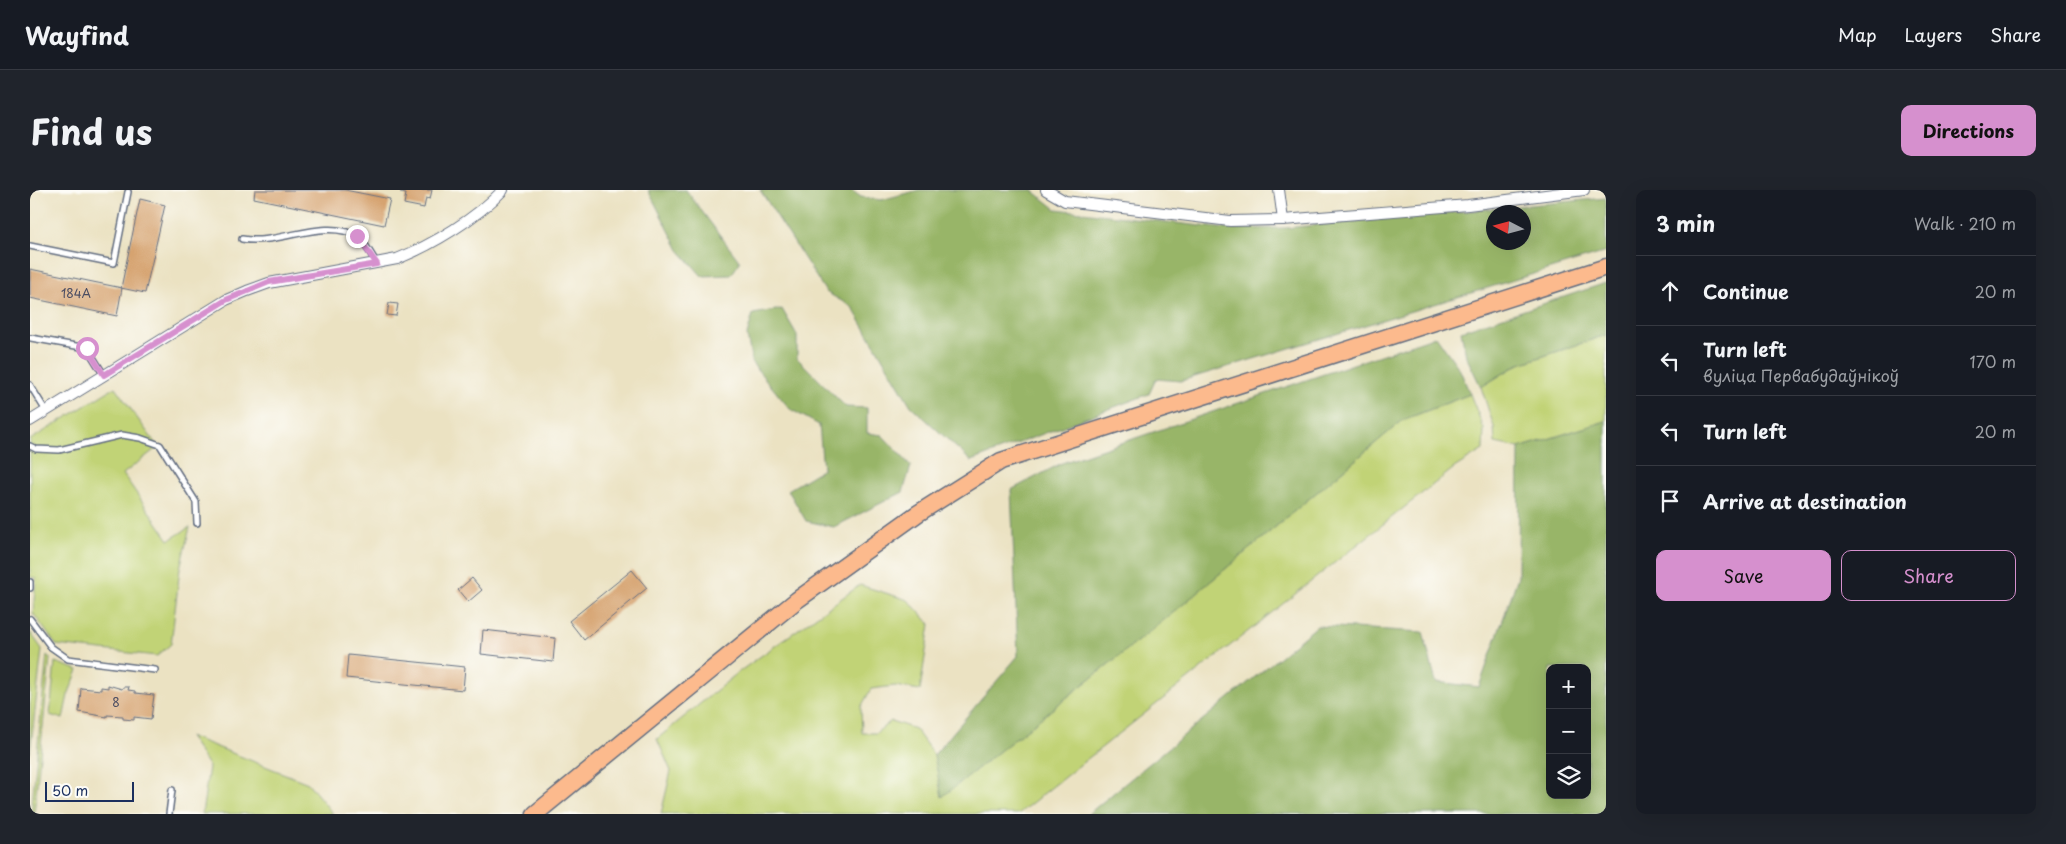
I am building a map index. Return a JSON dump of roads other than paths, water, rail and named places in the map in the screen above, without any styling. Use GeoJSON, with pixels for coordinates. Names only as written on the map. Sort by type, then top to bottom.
{"type":"FeatureCollection","features":[{"type":"Feature","properties":{"kind":"main road"},"geometry":{"type":"LineString","coordinates":[[535,814],[797,600],[917,514],[1001,461],[1606,267]]}},
{"type":"Feature","properties":{"kind":"street"},"geometry":{"type":"LineString","coordinates":[[30,421],[226,300],[269,282],[377,264],[416,251],[488,205],[502,190]]}},
{"type":"Feature","properties":{"kind":"street"},"geometry":{"type":"LineString","coordinates":[[1046,190],[1065,201],[1230,221],[1283,220],[1468,205],[1584,190]]}},
{"type":"Feature","properties":{"kind":"street"},"geometry":{"type":"LineString","coordinates":[[1279,190],[1283,220]]}},
{"type":"Feature","properties":{"kind":"lane"},"geometry":{"type":"LineString","coordinates":[[30,246],[114,263],[128,192]]}},
{"type":"Feature","properties":{"kind":"lane"},"geometry":{"type":"LineString","coordinates":[[242,239],[254,242],[327,230],[347,232],[357,236],[377,264]]}},
{"type":"Feature","properties":{"kind":"lane"},"geometry":{"type":"LineString","coordinates":[[31,338],[87,348],[104,375]]}},
{"type":"Feature","properties":{"kind":"lane"},"geometry":{"type":"LineString","coordinates":[[30,385],[46,411]]}},
{"type":"Feature","properties":{"kind":"lane"},"geometry":{"type":"LineString","coordinates":[[30,446],[36,449],[60,450],[122,435],[140,438],[160,445],[196,502],[197,522]]}},
{"type":"Feature","properties":{"kind":"lane"},"geometry":{"type":"LineString","coordinates":[[30,582],[30,588]]}},
{"type":"Feature","properties":{"kind":"lane"},"geometry":{"type":"LineString","coordinates":[[30,619],[51,647],[68,659],[155,670]]}},
{"type":"Feature","properties":{"kind":"lane"},"geometry":{"type":"LineString","coordinates":[[169,814],[172,790]]}}]}
